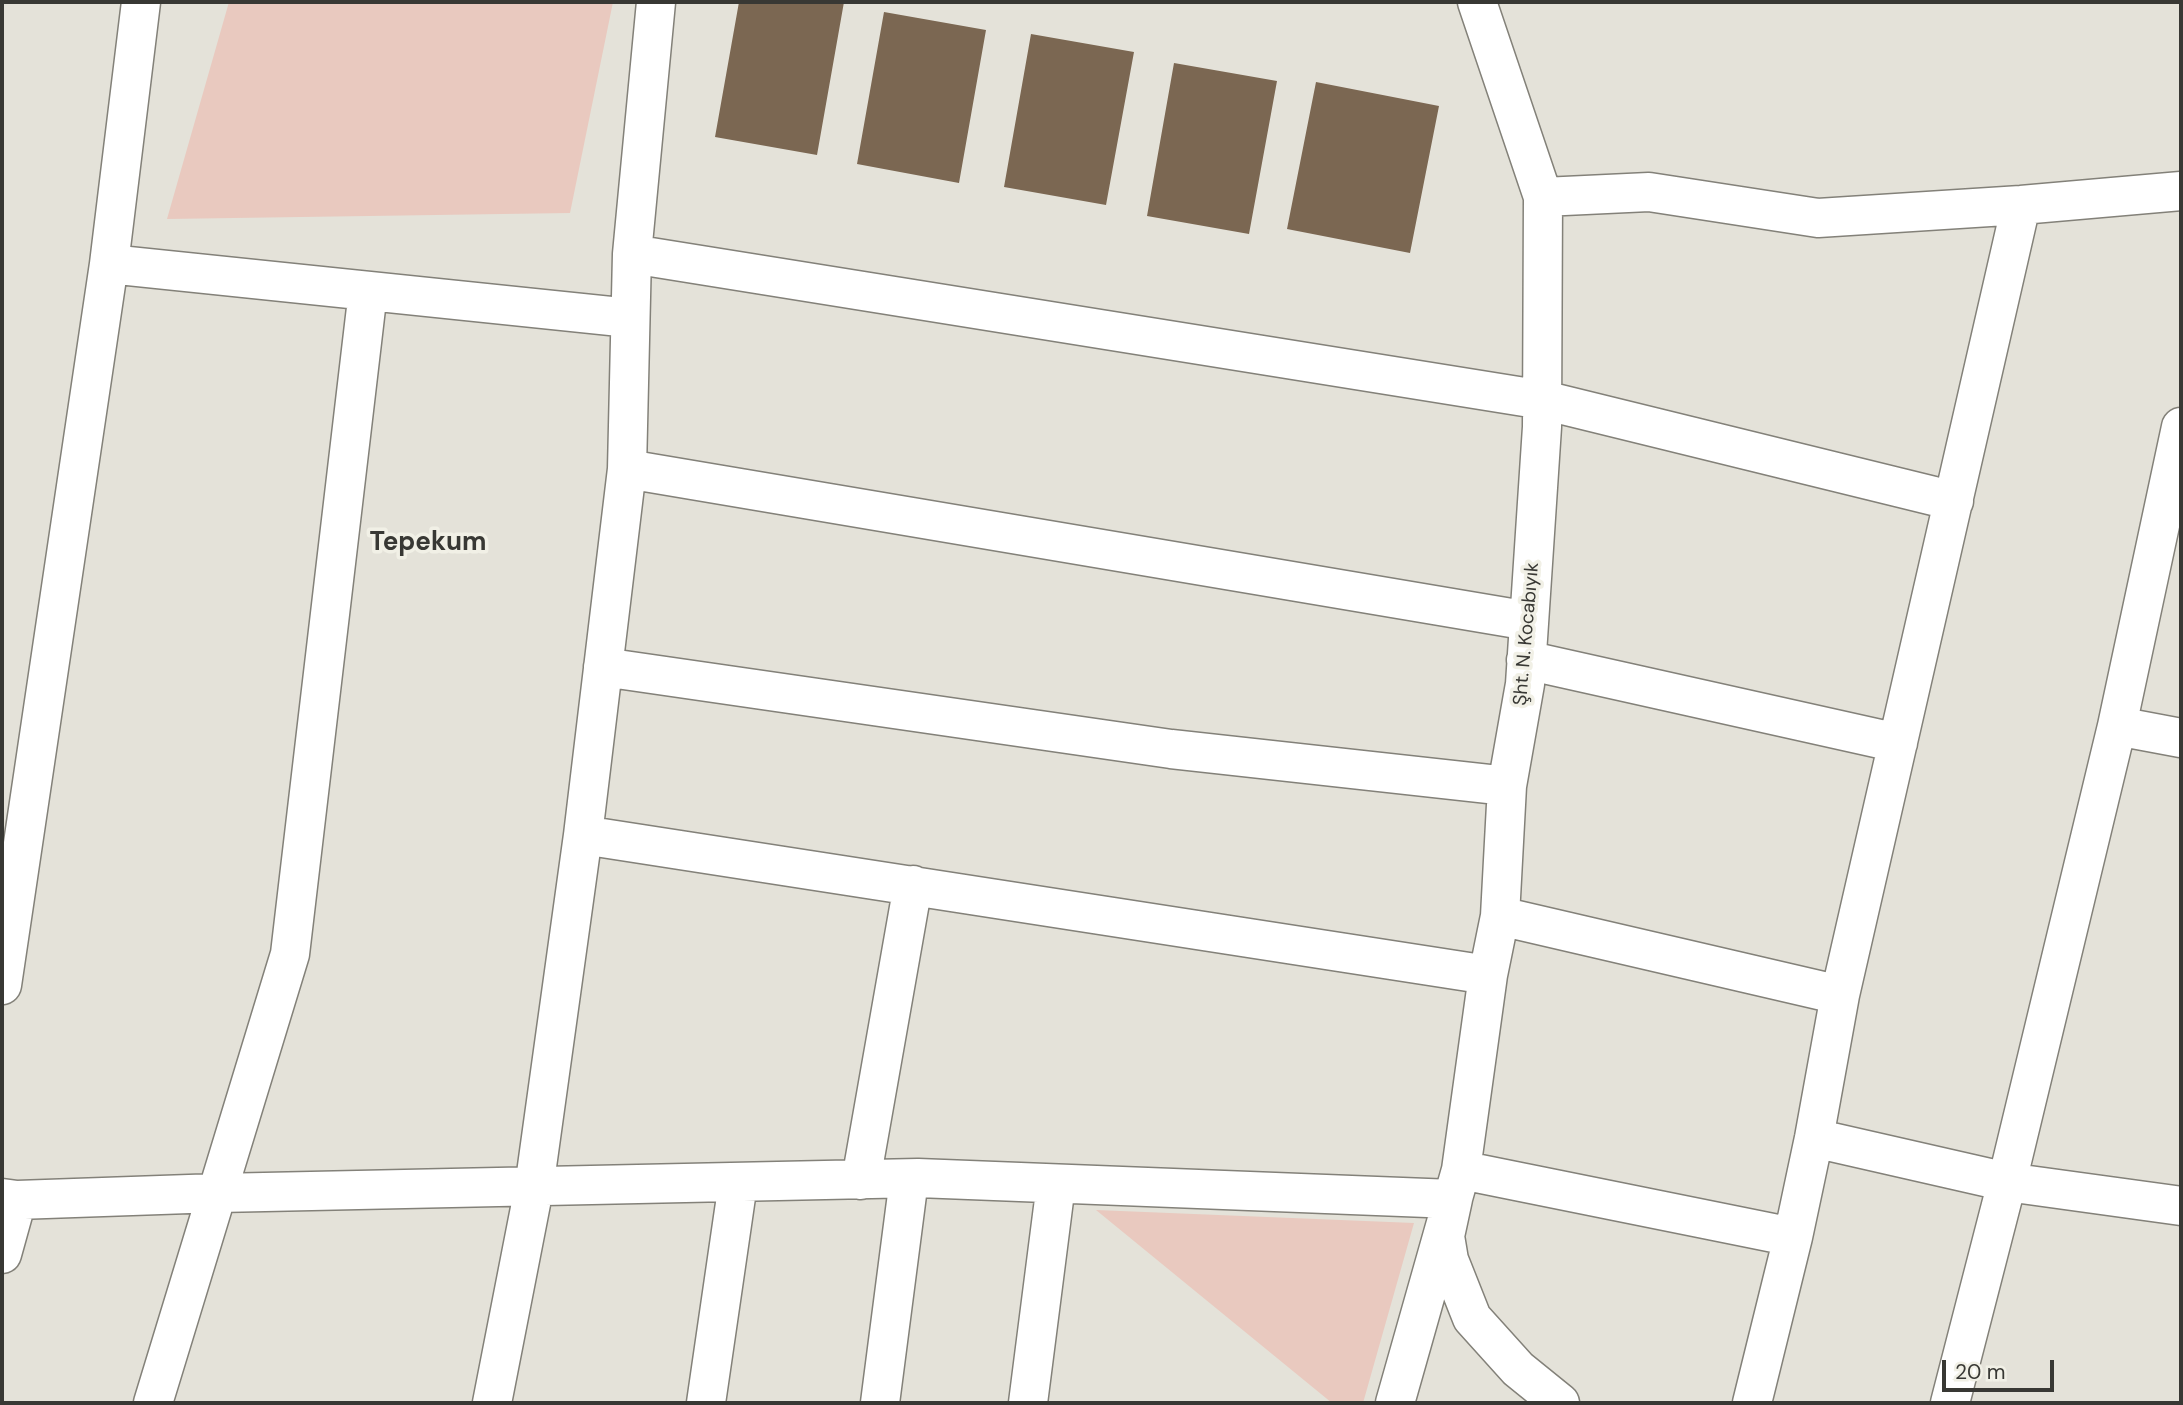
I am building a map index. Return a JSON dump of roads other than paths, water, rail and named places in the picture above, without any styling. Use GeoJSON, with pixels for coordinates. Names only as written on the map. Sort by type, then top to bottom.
{"type":"FeatureCollection","features":[{"type":"Feature","properties":{"kind":"street"},"geometry":{"type":"LineString","coordinates":[[2,985],[109,264],[141,2]]}},
{"type":"Feature","properties":{"kind":"street"},"geometry":{"type":"LineString","coordinates":[[492,1403],[534,1188],[583,835],[627,469],[632,254],[656,2]]}},
{"type":"Feature","properties":{"kind":"street","name":"Şht. N. Kocabıyık"},"geometry":{"type":"LineString","coordinates":[[1395,1403],[1457,1184],[1488,975],[1500,916],[1507,786],[1525,684],[1543,400],[1544,197],[1477,2]]}},
{"type":"Feature","properties":{"kind":"street"},"geometry":{"type":"LineString","coordinates":[[1544,197],[1649,192],[1818,218],[2181,191]]}},
{"type":"Feature","properties":{"kind":"street"},"geometry":{"type":"LineString","coordinates":[[1752,1403],[1793,1237],[1840,995],[2021,205]]}},
{"type":"Feature","properties":{"kind":"street"},"geometry":{"type":"LineString","coordinates":[[632,254],[1543,400],[1954,501]]}},
{"type":"Feature","properties":{"kind":"street"},"geometry":{"type":"LineString","coordinates":[[109,264],[630,318]]}},
{"type":"Feature","properties":{"kind":"street"},"geometry":{"type":"LineString","coordinates":[[153,1403],[290,954],[368,291]]}},
{"type":"Feature","properties":{"kind":"street"},"geometry":{"type":"LineString","coordinates":[[1950,1403],[2007,1182],[2117,726],[2180,443]]}},
{"type":"Feature","properties":{"kind":"street"},"geometry":{"type":"LineString","coordinates":[[627,469],[1529,621]]}},
{"type":"Feature","properties":{"kind":"street"},"geometry":{"type":"LineString","coordinates":[[1526,660],[1898,743]]}},
{"type":"Feature","properties":{"kind":"street"},"geometry":{"type":"LineString","coordinates":[[603,667],[1171,748],[1507,786]]}},
{"type":"Feature","properties":{"kind":"street"},"geometry":{"type":"LineString","coordinates":[[2117,726],[2181,738]]}},
{"type":"Feature","properties":{"kind":"street"},"geometry":{"type":"LineString","coordinates":[[583,835],[1488,975]]}},
{"type":"Feature","properties":{"kind":"street"},"geometry":{"type":"LineString","coordinates":[[861,1180],[913,885]]}},
{"type":"Feature","properties":{"kind":"street"},"geometry":{"type":"LineString","coordinates":[[1500,916],[1840,995]]}},
{"type":"Feature","properties":{"kind":"street"},"geometry":{"type":"LineString","coordinates":[[1814,1138],[2007,1182],[2181,1206]]}},
{"type":"Feature","properties":{"kind":"street"},"geometry":{"type":"LineString","coordinates":[[880,1403],[909,1179]]}},
{"type":"Feature","properties":{"kind":"street"},"geometry":{"type":"LineString","coordinates":[[2,1254],[9,1199],[909,1179],[1056,1184],[1457,1184],[1793,1237]]}},
{"type":"Feature","properties":{"kind":"street"},"geometry":{"type":"LineString","coordinates":[[706,1403],[738,1183]]}},
{"type":"Feature","properties":{"kind":"street"},"geometry":{"type":"LineString","coordinates":[[1028,1403],[1056,1184]]}},
{"type":"Feature","properties":{"kind":"street"},"geometry":{"type":"LineString","coordinates":[[1457,1184],[1445,1236],[1450,1260],[1472,1318],[1518,1368],[1560,1403]]}},
{"type":"Feature","properties":{"kind":"district","name":"Tepekum"},"geometry":{"type":"Point","coordinates":[428,543]}}]}
